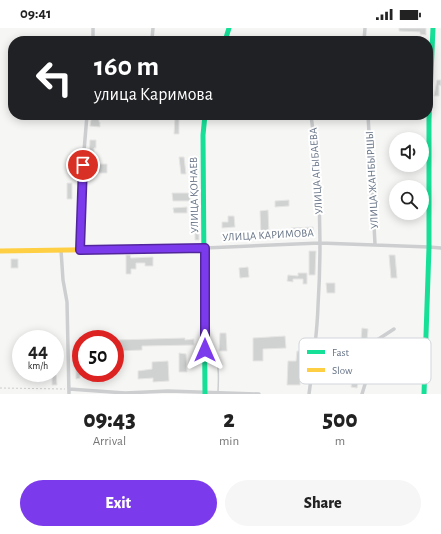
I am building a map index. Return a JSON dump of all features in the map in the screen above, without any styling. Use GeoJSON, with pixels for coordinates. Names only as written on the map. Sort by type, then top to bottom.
{"type":"FeatureCollection","features":[{"type":"Feature","properties":{"kind":"street"},"geometry":{"type":"LineString","coordinates":[[80,250],[87,120]]}},
{"type":"Feature","properties":{"kind":"street","name":"УЛИЦА ҚОНАЕВ"},"geometry":{"type":"LineString","coordinates":[[204,120],[203,135],[205,393]]}},
{"type":"Feature","properties":{"kind":"street","name":"УЛИЦА АГЫБАЕВА"},"geometry":{"type":"LineString","coordinates":[[312,120],[318,175],[320,243],[318,306],[315,338]]}},
{"type":"Feature","properties":{"kind":"street","name":"УЛИЦА ЖАНБЫРШЫ"},"geometry":{"type":"LineString","coordinates":[[368,120],[375,244]]}},
{"type":"Feature","properties":{"kind":"street"},"geometry":{"type":"LineString","coordinates":[[426,338],[429,247],[429,120]]}},
{"type":"Feature","properties":{"kind":"street","name":"УЛИЦА КАРИМОВА"},"geometry":{"type":"LineString","coordinates":[[0,251],[205,248],[320,243],[375,244],[441,248]]}},
{"type":"Feature","properties":{"kind":"street"},"geometry":{"type":"LineString","coordinates":[[62,250],[63,280],[67,302],[69,394]]}},
{"type":"Feature","properties":{"kind":"street"},"geometry":{"type":"LineString","coordinates":[[380,338],[394,329]]}},
{"type":"Feature","properties":{"kind":"street","name":"УЛИЦА АГЫБАЕВА"},"geometry":{"type":"LineString","coordinates":[[309,394],[310,384]]}},
{"type":"Feature","properties":{"kind":"street"},"geometry":{"type":"LineString","coordinates":[[362,394],[365,384]]}},
{"type":"Feature","properties":{"kind":"street"},"geometry":{"type":"LineString","coordinates":[[424,384],[424,394]]}},
{"type":"Feature","properties":{"kind":"street"},"geometry":{"type":"LineString","coordinates":[[69,389],[125,394],[168,391],[259,394]]}},
{"type":"Feature","properties":{"kind":"lane"},"geometry":{"type":"LineString","coordinates":[[205,350],[210,352],[217,363],[219,372],[218,393]]}},
{"type":"Feature","properties":{"kind":"path"},"geometry":{"type":"LineString","coordinates":[[0,388],[69,389]]}},
{"type":"Feature","properties":{"kind":"building"},"geometry":{"type":"Polygon","coordinates":[[[399,28],[426,28],[426,35],[420,34],[420,32],[399,31],[399,28]]]}},
{"type":"Feature","properties":{"kind":"building"},"geometry":{"type":"Polygon","coordinates":[[[437,80],[441,80],[441,86],[439,85],[439,96],[434,96],[437,80]]]}},
{"type":"Feature","properties":{"kind":"building"},"geometry":{"type":"Polygon","coordinates":[[[91,120],[99,120],[100,127],[90,126],[91,120]]]}},
{"type":"Feature","properties":{"kind":"building"},"geometry":{"type":"Polygon","coordinates":[[[175,120],[179,120],[179,134],[174,134],[175,120]]]}},
{"type":"Feature","properties":{"kind":"building"},"geometry":{"type":"Polygon","coordinates":[[[90,140],[96,140],[96,148],[94,148],[94,159],[89,160],[90,140]]]}},
{"type":"Feature","properties":{"kind":"building"},"geometry":{"type":"Polygon","coordinates":[[[70,154],[75,154],[75,168],[69,168],[70,154]]]}},
{"type":"Feature","properties":{"kind":"building"},"geometry":{"type":"Polygon","coordinates":[[[179,157],[184,157],[186,174],[181,174],[179,157]]]}},
{"type":"Feature","properties":{"kind":"building"},"geometry":{"type":"Polygon","coordinates":[[[94,164],[107,164],[107,173],[93,173],[94,164]]]}},
{"type":"Feature","properties":{"kind":"building"},"geometry":{"type":"Polygon","coordinates":[[[67,183],[72,183],[72,199],[67,199],[67,183]]]}},
{"type":"Feature","properties":{"kind":"building"},"geometry":{"type":"Polygon","coordinates":[[[172,193],[190,193],[190,201],[173,201],[172,193]]]}},
{"type":"Feature","properties":{"kind":"building"},"geometry":{"type":"Polygon","coordinates":[[[289,200],[289,206],[275,207],[275,201],[289,200]]]}},
{"type":"Feature","properties":{"kind":"building"},"geometry":{"type":"Polygon","coordinates":[[[187,207],[187,213],[174,213],[173,208],[187,207]]]}},
{"type":"Feature","properties":{"kind":"building"},"geometry":{"type":"Polygon","coordinates":[[[268,210],[269,235],[261,235],[260,211],[268,210]]]}},
{"type":"Feature","properties":{"kind":"building"},"geometry":{"type":"Polygon","coordinates":[[[228,216],[234,216],[235,227],[222,228],[222,222],[228,222],[228,216]]]}},
{"type":"Feature","properties":{"kind":"building"},"geometry":{"type":"Polygon","coordinates":[[[195,222],[199,222],[199,240],[195,240],[195,222]]]}},
{"type":"Feature","properties":{"kind":"building"},"geometry":{"type":"Polygon","coordinates":[[[313,227],[314,234],[291,235],[291,228],[313,227]]]}},
{"type":"Feature","properties":{"kind":"building"},"geometry":{"type":"Polygon","coordinates":[[[309,251],[316,251],[315,275],[309,275],[309,251]]]}},
{"type":"Feature","properties":{"kind":"building"},"geometry":{"type":"Polygon","coordinates":[[[126,255],[130,255],[131,258],[153,257],[153,266],[145,266],[145,263],[136,263],[136,269],[131,269],[131,274],[126,274],[126,255]]]}},
{"type":"Feature","properties":{"kind":"building"},"geometry":{"type":"Polygon","coordinates":[[[389,255],[395,255],[397,278],[391,278],[389,255]]]}},
{"type":"Feature","properties":{"kind":"building"},"geometry":{"type":"Polygon","coordinates":[[[11,259],[18,259],[18,268],[11,268],[11,259]]]}},
{"type":"Feature","properties":{"kind":"building"},"geometry":{"type":"Polygon","coordinates":[[[248,267],[249,277],[240,278],[239,268],[248,267]]]}},
{"type":"Feature","properties":{"kind":"building"},"geometry":{"type":"Polygon","coordinates":[[[298,273],[307,273],[307,284],[303,284],[303,279],[293,279],[293,282],[287,281],[288,275],[298,276],[298,273]]]}},
{"type":"Feature","properties":{"kind":"building"},"geometry":{"type":"Polygon","coordinates":[[[326,283],[335,283],[335,293],[327,293],[326,283]]]}},
{"type":"Feature","properties":{"kind":"building"},"geometry":{"type":"Polygon","coordinates":[[[362,328],[368,329],[367,338],[361,338],[362,328]]]}},
{"type":"Feature","properties":{"kind":"building"},"geometry":{"type":"Polygon","coordinates":[[[220,333],[226,333],[227,351],[219,351],[220,333]]]}},
{"type":"Feature","properties":{"kind":"building"},"geometry":{"type":"Polygon","coordinates":[[[285,336],[286,348],[263,349],[263,361],[253,361],[253,338],[285,336]]]}},
{"type":"Feature","properties":{"kind":"building"},"geometry":{"type":"Polygon","coordinates":[[[185,338],[185,340],[194,339],[194,345],[142,346],[142,350],[124,351],[124,340],[185,338]]]}},
{"type":"Feature","properties":{"kind":"building"},"geometry":{"type":"Polygon","coordinates":[[[297,351],[299,351],[300,385],[287,385],[288,361],[296,361],[297,351]]]}},
{"type":"Feature","properties":{"kind":"building"},"geometry":{"type":"Polygon","coordinates":[[[179,353],[186,354],[187,372],[179,372],[179,353]]]}},
{"type":"Feature","properties":{"kind":"building"},"geometry":{"type":"Polygon","coordinates":[[[168,361],[169,381],[153,382],[153,378],[138,379],[138,371],[152,369],[152,362],[168,361]]]}},
{"type":"Feature","properties":{"kind":"building"},"geometry":{"type":"Polygon","coordinates":[[[52,382],[57,382],[57,385],[52,385],[52,382]]]}},
{"type":"Feature","properties":{"kind":"building"},"geometry":{"type":"Polygon","coordinates":[[[352,384],[358,384],[357,388],[351,387],[352,384]]]}},
{"type":"Feature","properties":{"kind":"traffic: fast"},"geometry":{"type":"LineString","coordinates":[[227,36],[229,28]]}},
{"type":"Feature","properties":{"kind":"traffic: fast"},"geometry":{"type":"LineString","coordinates":[[433,28],[433,36]]}},
{"type":"Feature","properties":{"kind":"traffic: fast"},"geometry":{"type":"LineString","coordinates":[[204,120],[203,135],[205,394]]}},
{"type":"Feature","properties":{"kind":"traffic: fast"},"geometry":{"type":"LineString","coordinates":[[426,338],[429,247],[429,120]]}},
{"type":"Feature","properties":{"kind":"traffic: fast"},"geometry":{"type":"LineString","coordinates":[[424,384],[424,394]]}},
{"type":"Feature","properties":{"kind":"traffic: slow"},"geometry":{"type":"LineString","coordinates":[[0,251],[205,248]]}},
{"type":"Feature","properties":{"kind":"route"},"geometry":{"type":"LineString","coordinates":[[83,165],[80,250],[205,248],[205,350]]}}]}
